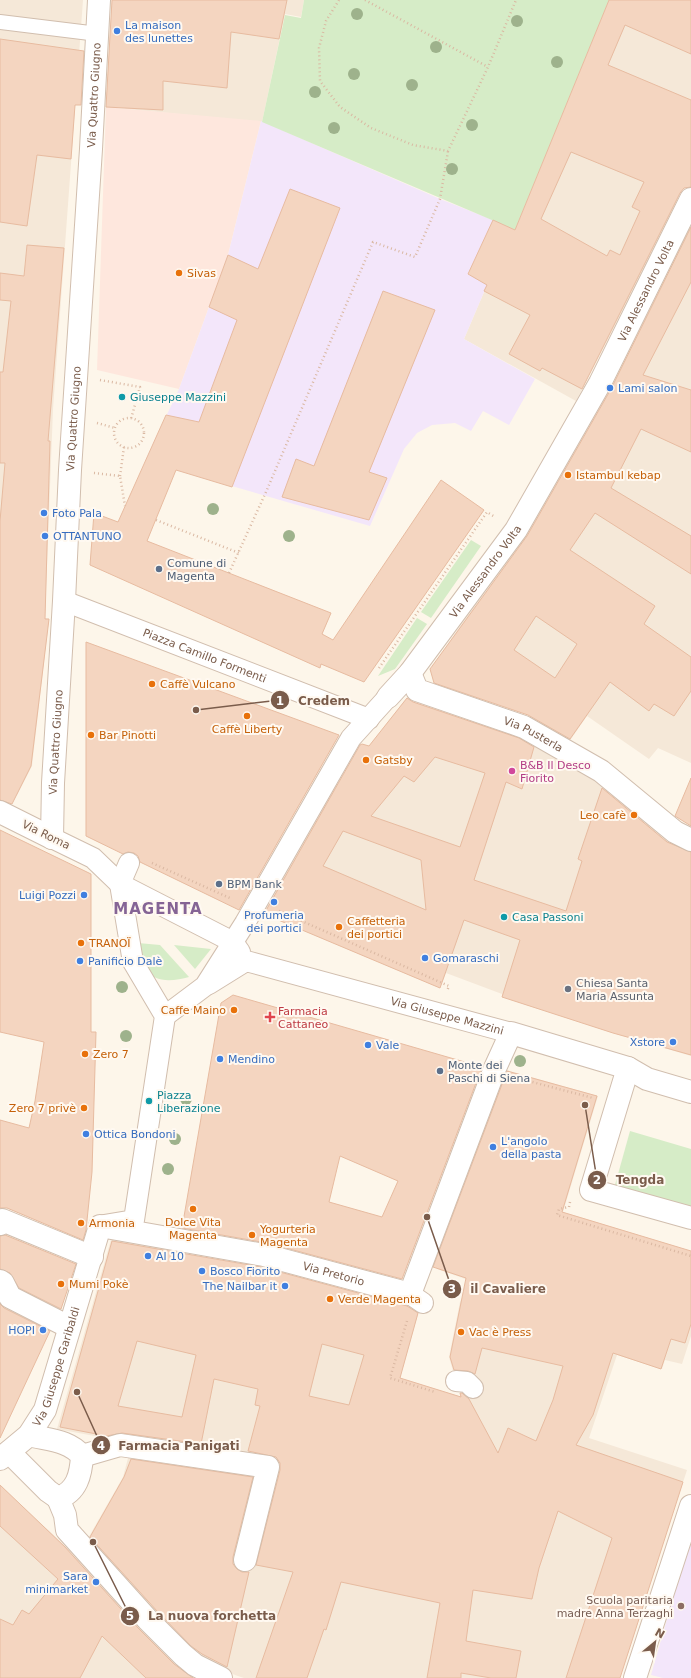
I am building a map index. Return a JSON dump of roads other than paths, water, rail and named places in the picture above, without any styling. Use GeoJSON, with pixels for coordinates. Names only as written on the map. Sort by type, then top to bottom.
{"type":"FeatureCollection","features":[{"type":"Feature","properties":{"kind":"street","name":"Via Quattro Giugno"},"geometry":{"type":"LineString","coordinates":[[52,838],[53,783],[70,470],[99,0]]}},
{"type":"Feature","properties":{"kind":"street","name":"Via Alessandro Volta"},"geometry":{"type":"LineString","coordinates":[[233,942],[351,738],[410,673],[516,530],[600,383],[691,199]]}},
{"type":"Feature","properties":{"kind":"street","name":"Piazza Camillo Formenti"},"geometry":{"type":"LineString","coordinates":[[64,601],[369,718]]}},
{"type":"Feature","properties":{"kind":"street","name":"Via Pusterla"},"geometry":{"type":"LineString","coordinates":[[410,673],[416,690],[524,727],[601,771],[675,832],[691,840]]}},
{"type":"Feature","properties":{"kind":"street","name":"Via Roma"},"geometry":{"type":"LineString","coordinates":[[0,812],[93,858],[120,884]]}},
{"type":"Feature","properties":{"kind":"street"},"geometry":{"type":"LineString","coordinates":[[100,1226],[134,1220],[165,1016],[133,962],[120,884],[138,862]]}},
{"type":"Feature","properties":{"kind":"street"},"geometry":{"type":"LineString","coordinates":[[120,884],[233,942],[246,961],[205,986],[165,1016]]}},
{"type":"Feature","properties":{"kind":"street"},"geometry":{"type":"LineString","coordinates":[[205,986],[233,942]]}},
{"type":"Feature","properties":{"kind":"street","name":"Via Giuseppe Mazzini"},"geometry":{"type":"LineString","coordinates":[[246,961],[628,1068],[646,1079],[691,1092]]}},
{"type":"Feature","properties":{"kind":"street","name":"Via Pretorio"},"geometry":{"type":"LineString","coordinates":[[100,1226],[264,1255],[414,1304],[495,1068],[511,1034]]}},
{"type":"Feature","properties":{"kind":"street"},"geometry":{"type":"LineString","coordinates":[[628,1068],[591,1190],[691,1218]]}},
{"type":"Feature","properties":{"kind":"street"},"geometry":{"type":"LineString","coordinates":[[0,1224],[2,1220],[92,1257]]}},
{"type":"Feature","properties":{"kind":"street","name":"Via Giuseppe Garibaldi"},"geometry":{"type":"LineString","coordinates":[[4,1455],[29,1436],[45,1410],[69,1327],[92,1257],[100,1226]]}},
{"type":"Feature","properties":{"kind":"street"},"geometry":{"type":"LineString","coordinates":[[0,1281],[10,1297],[69,1327]]}},
{"type":"Feature","properties":{"kind":"street"},"geometry":{"type":"LineString","coordinates":[[29,1436],[68,1444],[76,1448],[82,1456],[81,1472],[75,1485],[67,1495],[58,1498]]}},
{"type":"Feature","properties":{"kind":"street"},"geometry":{"type":"LineString","coordinates":[[82,1456],[120,1445],[268,1467],[245,1560]]}},
{"type":"Feature","properties":{"kind":"street"},"geometry":{"type":"LineString","coordinates":[[4,1455],[58,1498],[65,1515],[67,1530],[127,1597],[182,1655],[195,1665],[221,1678]]}},
{"type":"Feature","properties":{"kind":"street"},"geometry":{"type":"LineString","coordinates":[[634,1678],[691,1506]]}},
{"type":"Feature","properties":{"kind":"lane"},"geometry":{"type":"LineString","coordinates":[[0,22],[98,34]]}},
{"type":"Feature","properties":{"kind":"place","name":"La maison des lunettes"},"geometry":{"type":"Point","coordinates":[117,31]}},
{"type":"Feature","properties":{"kind":"place","name":"Sivas"},"geometry":{"type":"Point","coordinates":[179,273]}},
{"type":"Feature","properties":{"kind":"place","name":"Lami salon"},"geometry":{"type":"Point","coordinates":[610,388]}},
{"type":"Feature","properties":{"kind":"place","name":"Giuseppe Mazzini"},"geometry":{"type":"Point","coordinates":[122,397]}},
{"type":"Feature","properties":{"kind":"place","name":"Istambul kebap"},"geometry":{"type":"Point","coordinates":[568,475]}},
{"type":"Feature","properties":{"kind":"place","name":"Foto Pala"},"geometry":{"type":"Point","coordinates":[44,513]}},
{"type":"Feature","properties":{"kind":"place","name":"OTTANTUNO"},"geometry":{"type":"Point","coordinates":[45,536]}},
{"type":"Feature","properties":{"kind":"place","name":"Comune di Magenta"},"geometry":{"type":"Point","coordinates":[159,569]}},
{"type":"Feature","properties":{"kind":"place","name":"Caffè Vulcano"},"geometry":{"type":"Point","coordinates":[152,684]}},
{"type":"Feature","properties":{"kind":"place","name":"Credem"},"geometry":{"type":"Point","coordinates":[196,710]}},
{"type":"Feature","properties":{"kind":"place","name":"Caffè Liberty"},"geometry":{"type":"Point","coordinates":[247,716]}},
{"type":"Feature","properties":{"kind":"place","name":"Bar Pinotti"},"geometry":{"type":"Point","coordinates":[91,735]}},
{"type":"Feature","properties":{"kind":"place","name":"Gatsby"},"geometry":{"type":"Point","coordinates":[366,760]}},
{"type":"Feature","properties":{"kind":"place","name":"B&B Il Desco Fiorito"},"geometry":{"type":"Point","coordinates":[512,771]}},
{"type":"Feature","properties":{"kind":"place","name":"Leo cafè"},"geometry":{"type":"Point","coordinates":[634,815]}},
{"type":"Feature","properties":{"kind":"place","name":"BPM Bank"},"geometry":{"type":"Point","coordinates":[219,884]}},
{"type":"Feature","properties":{"kind":"place","name":"Luigi Pozzi"},"geometry":{"type":"Point","coordinates":[84,895]}},
{"type":"Feature","properties":{"kind":"place","name":"Profumeria dei portici"},"geometry":{"type":"Point","coordinates":[274,902]}},
{"type":"Feature","properties":{"kind":"place","name":"Casa Passoni"},"geometry":{"type":"Point","coordinates":[504,917]}},
{"type":"Feature","properties":{"kind":"place","name":"Caffetteria dei portici"},"geometry":{"type":"Point","coordinates":[339,927]}},
{"type":"Feature","properties":{"kind":"place","name":"TRANOÏ"},"geometry":{"type":"Point","coordinates":[81,943]}},
{"type":"Feature","properties":{"kind":"place","name":"Gomaraschi"},"geometry":{"type":"Point","coordinates":[425,958]}},
{"type":"Feature","properties":{"kind":"place","name":"Panificio Dalè"},"geometry":{"type":"Point","coordinates":[80,961]}},
{"type":"Feature","properties":{"kind":"place","name":"Chiesa Santa Maria Assunta"},"geometry":{"type":"Point","coordinates":[568,989]}},
{"type":"Feature","properties":{"kind":"place","name":"Caffe Maino"},"geometry":{"type":"Point","coordinates":[234,1010]}},
{"type":"Feature","properties":{"kind":"place","name":"Farmacia Cattaneo"},"geometry":{"type":"Point","coordinates":[270,1017]}},
{"type":"Feature","properties":{"kind":"place","name":"Xstore"},"geometry":{"type":"Point","coordinates":[673,1042]}},
{"type":"Feature","properties":{"kind":"place","name":"Vale"},"geometry":{"type":"Point","coordinates":[368,1045]}},
{"type":"Feature","properties":{"kind":"place","name":"Zero 7"},"geometry":{"type":"Point","coordinates":[85,1054]}},
{"type":"Feature","properties":{"kind":"place","name":"Mendino"},"geometry":{"type":"Point","coordinates":[220,1059]}},
{"type":"Feature","properties":{"kind":"place","name":"Monte dei Paschi di Siena"},"geometry":{"type":"Point","coordinates":[440,1071]}},
{"type":"Feature","properties":{"kind":"place","name":"Piazza Liberazione"},"geometry":{"type":"Point","coordinates":[149,1101]}},
{"type":"Feature","properties":{"kind":"place","name":"Tengda"},"geometry":{"type":"Point","coordinates":[585,1105]}},
{"type":"Feature","properties":{"kind":"place","name":"Zero 7 privè"},"geometry":{"type":"Point","coordinates":[84,1108]}},
{"type":"Feature","properties":{"kind":"place","name":"Ottica Bondoni"},"geometry":{"type":"Point","coordinates":[86,1134]}},
{"type":"Feature","properties":{"kind":"place","name":"L'angolo della pasta"},"geometry":{"type":"Point","coordinates":[493,1147]}},
{"type":"Feature","properties":{"kind":"place","name":"Dolce Vita Magenta"},"geometry":{"type":"Point","coordinates":[193,1209]}},
{"type":"Feature","properties":{"kind":"place","name":"il Cavaliere"},"geometry":{"type":"Point","coordinates":[427,1217]}},
{"type":"Feature","properties":{"kind":"place","name":"Armonia"},"geometry":{"type":"Point","coordinates":[81,1223]}},
{"type":"Feature","properties":{"kind":"place","name":"Yogurteria Magenta"},"geometry":{"type":"Point","coordinates":[252,1235]}},
{"type":"Feature","properties":{"kind":"place","name":"Al 10"},"geometry":{"type":"Point","coordinates":[148,1256]}},
{"type":"Feature","properties":{"kind":"place","name":"Bosco Fiorito"},"geometry":{"type":"Point","coordinates":[202,1271]}},
{"type":"Feature","properties":{"kind":"place","name":"Mumi Pokè"},"geometry":{"type":"Point","coordinates":[61,1284]}},
{"type":"Feature","properties":{"kind":"place","name":"The Nailbar it"},"geometry":{"type":"Point","coordinates":[285,1286]}},
{"type":"Feature","properties":{"kind":"place","name":"Verde Magenta"},"geometry":{"type":"Point","coordinates":[330,1299]}},
{"type":"Feature","properties":{"kind":"place","name":"HOPI"},"geometry":{"type":"Point","coordinates":[43,1330]}},
{"type":"Feature","properties":{"kind":"place","name":"Vac è Press"},"geometry":{"type":"Point","coordinates":[461,1332]}},
{"type":"Feature","properties":{"kind":"place","name":"Farmacia Panigati"},"geometry":{"type":"Point","coordinates":[77,1392]}},
{"type":"Feature","properties":{"kind":"place","name":"La nuova forchetta"},"geometry":{"type":"Point","coordinates":[93,1542]}},
{"type":"Feature","properties":{"kind":"place","name":"Sara minimarket"},"geometry":{"type":"Point","coordinates":[96,1582]}},
{"type":"Feature","properties":{"kind":"place","name":"Scuola paritaria madre Anna Terzaghi"},"geometry":{"type":"Point","coordinates":[681,1606]}},
{"type":"Feature","properties":{"kind":"district","name":"MAGENTA"},"geometry":{"type":"Point","coordinates":[158,909]}}]}
